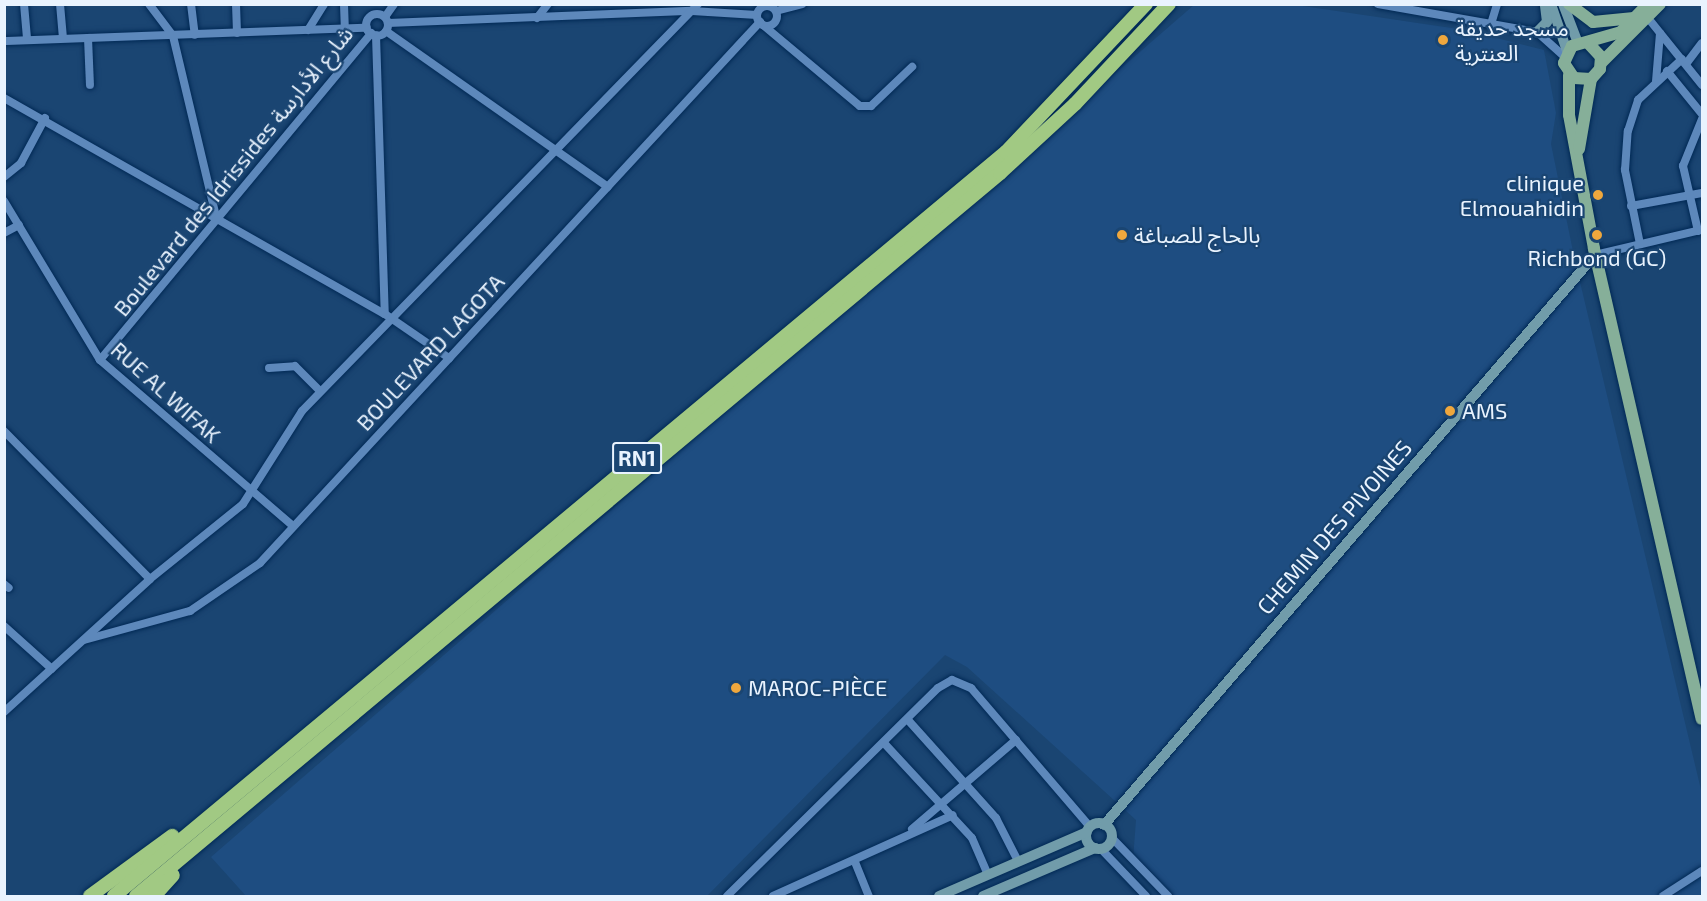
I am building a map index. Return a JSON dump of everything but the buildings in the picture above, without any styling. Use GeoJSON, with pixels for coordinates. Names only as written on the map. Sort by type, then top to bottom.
{"type":"FeatureCollection","features":[{"type":"Feature","properties":{"kind":"highway","name":"RN1"},"geometry":{"type":"LineString","coordinates":[[114,897],[1006,152],[1146,4]]}},
{"type":"Feature","properties":{"kind":"highway","name":"RN1"},"geometry":{"type":"LineString","coordinates":[[136,897],[1000,173],[1076,104],[1169,4]]}},
{"type":"Feature","properties":{"kind":"highway"},"geometry":{"type":"LineString","coordinates":[[90,897],[174,834],[198,825]]}},
{"type":"Feature","properties":{"kind":"highway"},"geometry":{"type":"LineString","coordinates":[[154,897],[205,840]]}},
{"type":"Feature","properties":{"kind":"main road"},"geometry":{"type":"LineString","coordinates":[[1569,4],[1603,24],[1643,17]]}},
{"type":"Feature","properties":{"kind":"main road"},"geometry":{"type":"LineString","coordinates":[[1579,153],[1591,79],[1601,63],[1643,17],[1648,4]]}},
{"type":"Feature","properties":{"kind":"main road"},"geometry":{"type":"LineString","coordinates":[[1660,4],[1621,32],[1583,44],[1566,53],[1569,75],[1569,115],[1579,153],[1595,255],[1702,719]]}},
{"type":"Feature","properties":{"kind":"main road"},"geometry":{"type":"LineString","coordinates":[[1583,44],[1601,63]]}},
{"type":"Feature","properties":{"kind":"main road"},"geometry":{"type":"LineString","coordinates":[[1569,75],[1591,79]]}},
{"type":"Feature","properties":{"kind":"street"},"geometry":{"type":"LineString","coordinates":[[24,4],[27,39]]}},
{"type":"Feature","properties":{"kind":"street"},"geometry":{"type":"LineString","coordinates":[[60,4],[63,38]]}},
{"type":"Feature","properties":{"kind":"street"},"geometry":{"type":"LineString","coordinates":[[149,4],[173,36],[218,218]]}},
{"type":"Feature","properties":{"kind":"street"},"geometry":{"type":"LineString","coordinates":[[191,4],[195,35]]}},
{"type":"Feature","properties":{"kind":"street"},"geometry":{"type":"LineString","coordinates":[[236,4],[237,33]]}},
{"type":"Feature","properties":{"kind":"street"},"geometry":{"type":"LineString","coordinates":[[308,30],[324,4]]}},
{"type":"Feature","properties":{"kind":"street"},"geometry":{"type":"LineString","coordinates":[[344,4],[345,29]]}},
{"type":"Feature","properties":{"kind":"street"},"geometry":{"type":"LineString","coordinates":[[377,4],[384,21],[608,187]]}},
{"type":"Feature","properties":{"kind":"street","name":"Boulevard des Idrissides شارع الأدارسة"},"geometry":{"type":"LineString","coordinates":[[100,360],[371,32],[384,21],[394,4]]}},
{"type":"Feature","properties":{"kind":"street"},"geometry":{"type":"LineString","coordinates":[[537,18],[548,4]]}},
{"type":"Feature","properties":{"kind":"street"},"geometry":{"type":"LineString","coordinates":[[4,712],[150,579],[251,492],[320,391],[388,316],[698,4]]}},
{"type":"Feature","properties":{"kind":"street"},"geometry":{"type":"LineString","coordinates":[[776,11],[802,4]]}},
{"type":"Feature","properties":{"kind":"street"},"geometry":{"type":"LineString","coordinates":[[1378,4],[1537,32],[1566,53]]}},
{"type":"Feature","properties":{"kind":"street"},"geometry":{"type":"LineString","coordinates":[[1491,24],[1497,4]]}},
{"type":"Feature","properties":{"kind":"street"},"geometry":{"type":"LineString","coordinates":[[1537,32],[1547,22],[1545,4]]}},
{"type":"Feature","properties":{"kind":"street"},"geometry":{"type":"LineString","coordinates":[[1551,4],[1566,53]]}},
{"type":"Feature","properties":{"kind":"street"},"geometry":{"type":"LineString","coordinates":[[1563,4],[1583,44]]}},
{"type":"Feature","properties":{"kind":"street"},"geometry":{"type":"LineString","coordinates":[[760,21],[769,5],[776,11]]}},
{"type":"Feature","properties":{"kind":"street"},"geometry":{"type":"LineString","coordinates":[[4,41],[345,29],[371,32],[384,21],[537,18],[692,11],[775,22],[776,11]]}},
{"type":"Feature","properties":{"kind":"street"},"geometry":{"type":"LineString","coordinates":[[1643,17],[1660,33],[1702,85]]}},
{"type":"Feature","properties":{"kind":"street"},"geometry":{"type":"LineString","coordinates":[[760,21],[860,106],[871,105],[912,67]]}},
{"type":"Feature","properties":{"kind":"street","name":"BOULEVARD LAGOTA"},"geometry":{"type":"LineString","coordinates":[[83,640],[169,619],[215,598],[260,562],[760,21]]}},
{"type":"Feature","properties":{"kind":"street"},"geometry":{"type":"LineString","coordinates":[[371,32],[388,316]]}},
{"type":"Feature","properties":{"kind":"street"},"geometry":{"type":"LineString","coordinates":[[1656,81],[1660,33]]}},
{"type":"Feature","properties":{"kind":"street"},"geometry":{"type":"LineString","coordinates":[[88,38],[90,85]]}},
{"type":"Feature","properties":{"kind":"street"},"geometry":{"type":"LineString","coordinates":[[1640,244],[1631,206],[1628,131],[1638,100],[1667,71],[1684,61],[1702,43]]}},
{"type":"Feature","properties":{"kind":"street"},"geometry":{"type":"LineString","coordinates":[[1667,71],[1702,114]]}},
{"type":"Feature","properties":{"kind":"street"},"geometry":{"type":"LineString","coordinates":[[4,98],[45,118],[388,316],[449,358]]}},
{"type":"Feature","properties":{"kind":"street"},"geometry":{"type":"LineString","coordinates":[[4,177],[21,163],[45,118]]}},
{"type":"Feature","properties":{"kind":"street"},"geometry":{"type":"LineString","coordinates":[[1595,255],[1700,230],[1689,196],[1683,166],[1702,119]]}},
{"type":"Feature","properties":{"kind":"street"},"geometry":{"type":"LineString","coordinates":[[1631,206],[1702,193]]}},
{"type":"Feature","properties":{"kind":"street","name":"RUE AL WIFAK"},"geometry":{"type":"LineString","coordinates":[[4,201],[100,360],[293,526]]}},
{"type":"Feature","properties":{"kind":"street"},"geometry":{"type":"LineString","coordinates":[[4,233],[19,225]]}},
{"type":"Feature","properties":{"kind":"street","name":"CHEMIN DES PIVOINES"},"geometry":{"type":"LineString","coordinates":[[1104,825],[1595,255]]}},
{"type":"Feature","properties":{"kind":"street"},"geometry":{"type":"LineString","coordinates":[[268,368],[295,366],[320,391]]}},
{"type":"Feature","properties":{"kind":"street"},"geometry":{"type":"LineString","coordinates":[[4,431],[150,579]]}},
{"type":"Feature","properties":{"kind":"street"},"geometry":{"type":"LineString","coordinates":[[4,626],[52,669]]}},
{"type":"Feature","properties":{"kind":"street"},"geometry":{"type":"LineString","coordinates":[[732,894],[940,686],[955,680],[971,688],[1089,829],[1098,848],[1146,897]]}},
{"type":"Feature","properties":{"kind":"street"},"geometry":{"type":"LineString","coordinates":[[908,720],[966,783],[1004,830],[1018,861]]}},
{"type":"Feature","properties":{"kind":"street"},"geometry":{"type":"LineString","coordinates":[[909,832],[940,801],[966,783],[1016,740]]}},
{"type":"Feature","properties":{"kind":"street"},"geometry":{"type":"LineString","coordinates":[[884,743],[940,801],[975,842],[988,875]]}},
{"type":"Feature","properties":{"kind":"street"},"geometry":{"type":"LineString","coordinates":[[773,897],[855,862],[909,832],[953,816]]}},
{"type":"Feature","properties":{"kind":"street"},"geometry":{"type":"LineString","coordinates":[[939,897],[1089,829],[1104,825],[1112,838],[1168,897]]}},
{"type":"Feature","properties":{"kind":"street"},"geometry":{"type":"LineString","coordinates":[[983,897],[1098,848],[1112,838]]}},
{"type":"Feature","properties":{"kind":"street"},"geometry":{"type":"LineString","coordinates":[[855,862],[869,897]]}},
{"type":"Feature","properties":{"kind":"street"},"geometry":{"type":"LineString","coordinates":[[1663,897],[1702,871]]}},
{"type":"Feature","properties":{"kind":"shaded area"},"geometry":{"type":"Polygon","coordinates":[[[1194,5],[1296,5],[1465,30],[1544,50],[1556,113],[1551,144],[1575,261],[1702,794],[1702,896],[1175,896],[1133,860],[1136,820],[967,667],[945,655],[707,896],[246,896],[211,857],[1194,5]]]}},
{"type":"Feature","properties":{"kind":"place","name":"مسجد حديقة العنترية"},"geometry":{"type":"Point","coordinates":[1443,40]}},
{"type":"Feature","properties":{"kind":"place","name":"clinique Elmouahidin"},"geometry":{"type":"Point","coordinates":[1598,195]}},
{"type":"Feature","properties":{"kind":"place","name":"بالحاج للصباغة"},"geometry":{"type":"Point","coordinates":[1122,235]}},
{"type":"Feature","properties":{"kind":"place","name":"Richbond (GC)"},"geometry":{"type":"Point","coordinates":[1597,235]}},
{"type":"Feature","properties":{"kind":"place","name":"AMS"},"geometry":{"type":"Point","coordinates":[1450,411]}},
{"type":"Feature","properties":{"kind":"place","name":"MAROC-PIÈCE"},"geometry":{"type":"Point","coordinates":[736,688]}}]}
